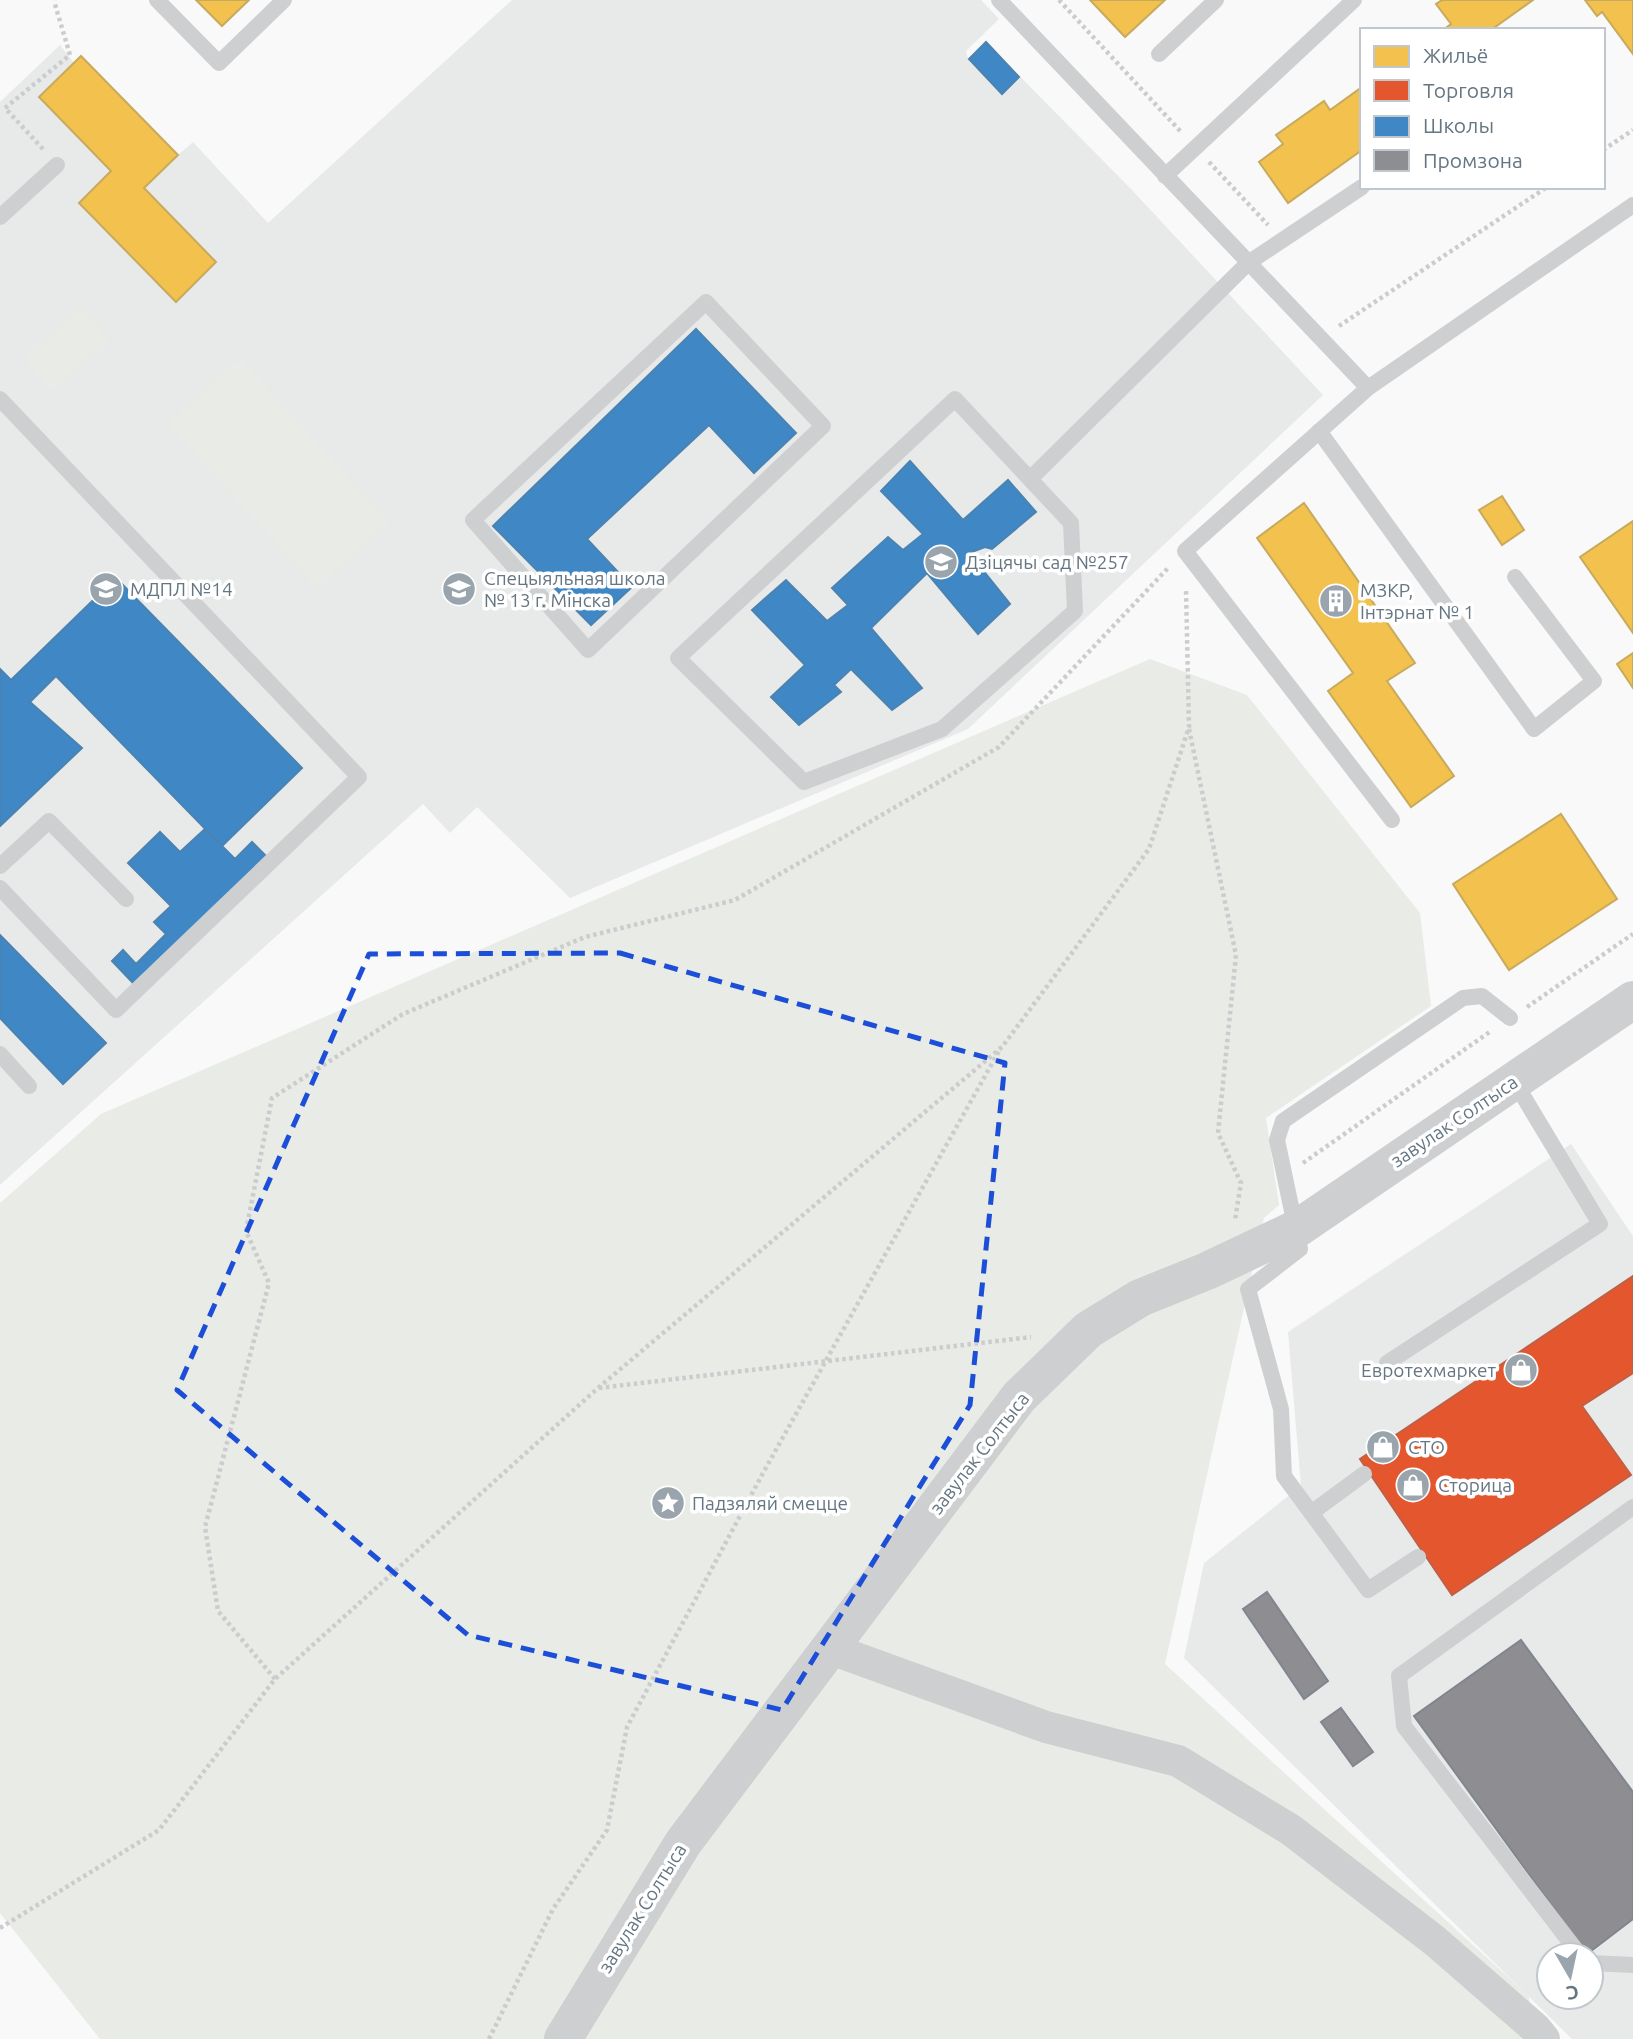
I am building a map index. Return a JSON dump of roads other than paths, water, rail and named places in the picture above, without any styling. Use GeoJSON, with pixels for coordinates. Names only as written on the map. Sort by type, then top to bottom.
{"type":"FeatureCollection","features":[{"type":"Feature","properties":{"kind":"street","name":"завулак Солтыса"},"geometry":{"type":"LineString","coordinates":[[563,2039],[683,1843],[1019,1397],[1088,1330],[1140,1298],[1298,1228],[1633,1000]]}},
{"type":"Feature","properties":{"kind":"street"},"geometry":{"type":"LineString","coordinates":[[831,1649],[1046,1727],[1178,1761],[1291,1830],[1435,1941],[1535,2028],[1544,2039]]}},
{"type":"Feature","properties":{"kind":"lane"},"geometry":{"type":"LineString","coordinates":[[158,0],[219,63],[284,0]]}},
{"type":"Feature","properties":{"kind":"lane"},"geometry":{"type":"LineString","coordinates":[[999,0],[1368,387]]}},
{"type":"Feature","properties":{"kind":"lane"},"geometry":{"type":"LineString","coordinates":[[1159,54],[1216,0]]}},
{"type":"Feature","properties":{"kind":"lane"},"geometry":{"type":"LineString","coordinates":[[1165,176],[1354,0]]}},
{"type":"Feature","properties":{"kind":"lane"},"geometry":{"type":"LineString","coordinates":[[0,217],[57,165]]}},
{"type":"Feature","properties":{"kind":"lane"},"geometry":{"type":"LineString","coordinates":[[1031,478],[1248,263],[1360,188]]}},
{"type":"Feature","properties":{"kind":"lane"},"geometry":{"type":"LineString","coordinates":[[1392,820],[1185,551],[1368,387],[1633,205]]}},
{"type":"Feature","properties":{"kind":"lane"},"geometry":{"type":"LineString","coordinates":[[706,302],[823,426],[588,650],[473,520],[706,302]]}},
{"type":"Feature","properties":{"kind":"lane"},"geometry":{"type":"LineString","coordinates":[[0,399],[359,777],[116,1010],[0,888]]}},
{"type":"Feature","properties":{"kind":"lane"},"geometry":{"type":"LineString","coordinates":[[955,399],[1031,478],[1071,523],[1075,611],[943,729],[804,782],[678,658],[955,399]]}},
{"type":"Feature","properties":{"kind":"lane"},"geometry":{"type":"LineString","coordinates":[[1319,431],[1534,729],[1594,681],[1515,578]]}},
{"type":"Feature","properties":{"kind":"lane"},"geometry":{"type":"LineString","coordinates":[[0,866],[49,821],[126,899]]}},
{"type":"Feature","properties":{"kind":"lane"},"geometry":{"type":"LineString","coordinates":[[1418,1557],[1368,1590],[1284,1476],[1281,1409],[1248,1289],[1300,1250],[1298,1228],[1283,1177],[1277,1140],[1283,1121],[1463,998],[1482,996],[1510,1018]]}},
{"type":"Feature","properties":{"kind":"lane"},"geometry":{"type":"LineString","coordinates":[[0,1054],[29,1086]]}},
{"type":"Feature","properties":{"kind":"lane"},"geometry":{"type":"LineString","coordinates":[[1387,1363],[1600,1224],[1514,1081]]}},
{"type":"Feature","properties":{"kind":"lane"},"geometry":{"type":"LineString","coordinates":[[1311,1513],[1364,1474]]}},
{"type":"Feature","properties":{"kind":"lane"},"geometry":{"type":"LineString","coordinates":[[1569,1941],[1404,1726],[1399,1676],[1633,1507]]}},
{"type":"Feature","properties":{"kind":"lane"},"geometry":{"type":"LineString","coordinates":[[1605,1964],[1633,1965]]}},
{"type":"Feature","properties":{"kind":"place","name":"Дзіцячы сад №257"},"geometry":{"type":"Point","coordinates":[941,562]}},
{"type":"Feature","properties":{"kind":"place","name":"МДПЛ №14"},"geometry":{"type":"Point","coordinates":[106,589]}},
{"type":"Feature","properties":{"kind":"place","name":"Спецыяльная школа № 13 г. Мінска"},"geometry":{"type":"Point","coordinates":[459,589]}},
{"type":"Feature","properties":{"kind":"place","name":"МЗКР, Інтэрнат № 1"},"geometry":{"type":"Point","coordinates":[1336,601]}},
{"type":"Feature","properties":{"kind":"place","name":"Евротехмаркет"},"geometry":{"type":"Point","coordinates":[1521,1370]}},
{"type":"Feature","properties":{"kind":"place","name":"СТО"},"geometry":{"type":"Point","coordinates":[1383,1447]}},
{"type":"Feature","properties":{"kind":"place","name":"Сторица"},"geometry":{"type":"Point","coordinates":[1413,1485]}},
{"type":"Feature","properties":{"kind":"place","name":"Падзяляй смецце"},"geometry":{"type":"Point","coordinates":[668,1503]}}]}
